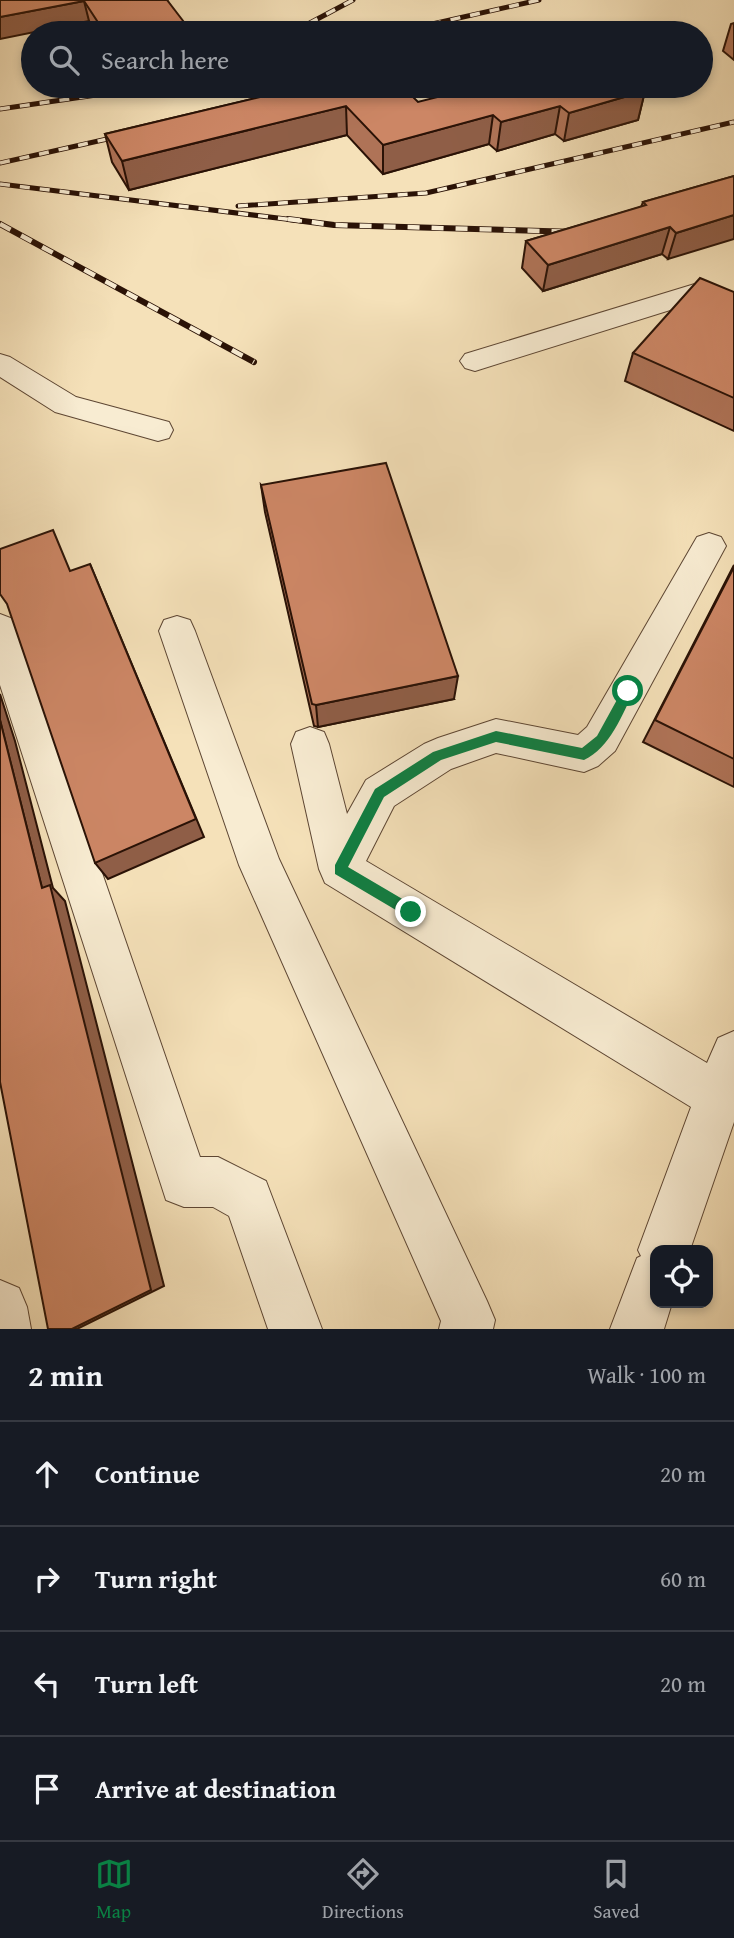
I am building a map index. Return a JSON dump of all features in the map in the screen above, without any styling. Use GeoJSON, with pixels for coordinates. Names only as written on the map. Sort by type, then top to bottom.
{"type":"FeatureCollection","features":[{"type":"Feature","properties":{"kind":"street"},"geometry":{"type":"LineString","coordinates":[[475,361],[698,292],[734,302]]}},
{"type":"Feature","properties":{"kind":"street"},"geometry":{"type":"LineString","coordinates":[[0,364],[66,405],[158,430]]}},
{"type":"Feature","properties":{"kind":"street"},"geometry":{"type":"LineString","coordinates":[[340,869],[380,793],[438,756],[496,736],[584,754],[601,739],[709,546]]}},
{"type":"Feature","properties":{"kind":"street"},"geometry":{"type":"LineString","coordinates":[[0,629],[184,1182],[218,1182],[248,1199],[295,1329]]}},
{"type":"Feature","properties":{"kind":"street"},"geometry":{"type":"LineString","coordinates":[[177,631],[260,866],[463,1307],[468,1320],[466,1329]]}},
{"type":"Feature","properties":{"kind":"street"},"geometry":{"type":"LineString","coordinates":[[310,744],[340,869],[726,1075],[666,1245]]}},
{"type":"Feature","properties":{"kind":"street"},"geometry":{"type":"LineString","coordinates":[[637,1329],[650,1291]]}},
{"type":"Feature","properties":{"kind":"street"},"geometry":{"type":"LineString","coordinates":[[0,1307],[4,1329]]}},
{"type":"Feature","properties":{"kind":"building"},"geometry":{"type":"Polygon","coordinates":[[[0,0],[167,0],[183,21],[97,21],[84,1],[0,17],[0,0]]]}},
{"type":"Feature","properties":{"kind":"building"},"geometry":{"type":"Polygon","coordinates":[[[256,98],[414,98],[418,102],[434,98],[621,98],[569,113],[560,106],[501,122],[493,115],[383,145],[346,106],[122,161],[105,134],[256,98]]]}},
{"type":"Feature","properties":{"kind":"building"},"geometry":{"type":"Polygon","coordinates":[[[734,176],[734,215],[676,233],[670,227],[548,265],[526,241],[646,205],[643,202],[734,176]]]}},
{"type":"Feature","properties":{"kind":"building"},"geometry":{"type":"Polygon","coordinates":[[[700,278],[734,292],[734,398],[633,353],[700,278]]]}},
{"type":"Feature","properties":{"kind":"building"},"geometry":{"type":"Polygon","coordinates":[[[386,463],[458,676],[312,704],[261,485],[386,463]]]}},
{"type":"Feature","properties":{"kind":"building"},"geometry":{"type":"Polygon","coordinates":[[[53,530],[70,571],[90,564],[196,819],[95,863],[7,604],[0,594],[0,549],[53,530]]]}},
{"type":"Feature","properties":{"kind":"building"},"geometry":{"type":"Polygon","coordinates":[[[734,567],[734,759],[655,720],[734,567]]]}},
{"type":"Feature","properties":{"kind":"building"},"geometry":{"type":"Polygon","coordinates":[[[0,720],[42,888],[50,885],[151,1290],[72,1329],[48,1329],[0,1082],[0,720]]]}},
{"type":"Feature","properties":{"kind":"railway"},"geometry":{"type":"LineString","coordinates":[[314,21],[353,0]]}},
{"type":"Feature","properties":{"kind":"railway"},"geometry":{"type":"LineString","coordinates":[[445,21],[539,0]]}},
{"type":"Feature","properties":{"kind":"railway"},"geometry":{"type":"LineString","coordinates":[[0,109],[76,98]]}},
{"type":"Feature","properties":{"kind":"railway"},"geometry":{"type":"LineString","coordinates":[[238,206],[426,193],[734,122]]}},
{"type":"Feature","properties":{"kind":"railway"},"geometry":{"type":"LineString","coordinates":[[0,163],[125,135]]}},
{"type":"Feature","properties":{"kind":"railway"},"geometry":{"type":"LineString","coordinates":[[0,184],[302,221]]}},
{"type":"Feature","properties":{"kind":"railway"},"geometry":{"type":"LineString","coordinates":[[288,219],[334,225],[578,232]]}},
{"type":"Feature","properties":{"kind":"railway"},"geometry":{"type":"LineString","coordinates":[[0,224],[254,362]]}},
{"type":"Feature","properties":{"kind":"route"},"geometry":{"type":"LineString","coordinates":[[411,912],[340,869],[380,793],[438,756],[496,736],[584,754],[601,739],[628,691]]}}]}
